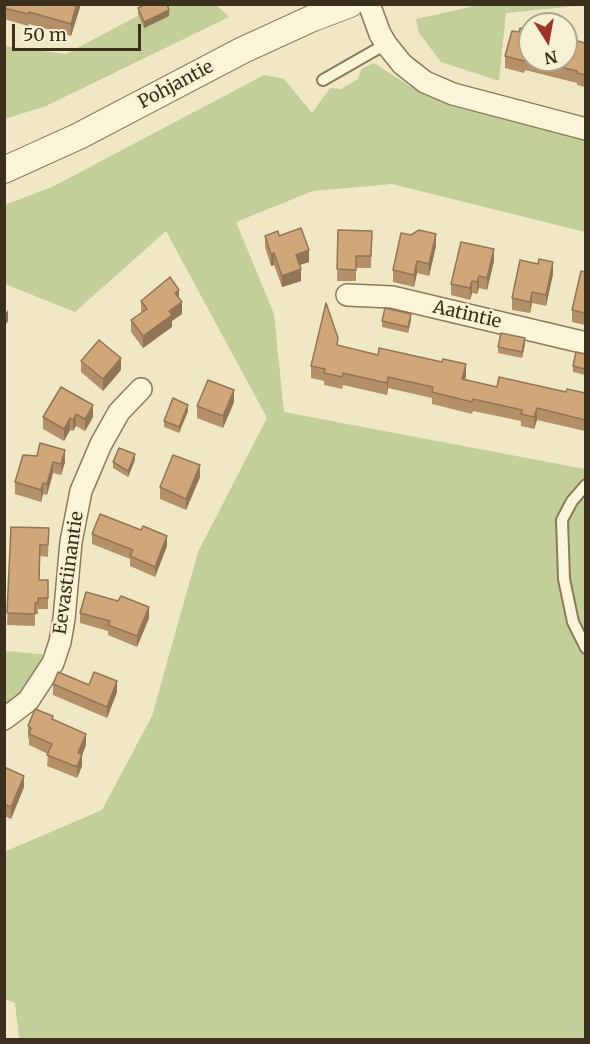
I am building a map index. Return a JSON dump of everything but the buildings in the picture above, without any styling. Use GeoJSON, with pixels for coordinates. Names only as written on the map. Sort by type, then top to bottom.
{"type":"FeatureCollection","features":[{"type":"Feature","properties":{"kind":"street","name":"Pohjantie"},"geometry":{"type":"LineString","coordinates":[[4,170],[79,136],[243,50],[350,4]]}},
{"type":"Feature","properties":{"kind":"street"},"geometry":{"type":"LineString","coordinates":[[369,4],[386,44],[402,64],[425,82],[453,94],[585,129]]}},
{"type":"Feature","properties":{"kind":"street","name":"Aatintie"},"geometry":{"type":"LineString","coordinates":[[347,295],[392,297],[585,343]]}},
{"type":"Feature","properties":{"kind":"street","name":"Eevastiinantie"},"geometry":{"type":"LineString","coordinates":[[4,719],[28,701],[53,663],[64,619],[71,542],[81,492],[105,436],[119,412],[141,388]]}},
{"type":"Feature","properties":{"kind":"lane"},"geometry":{"type":"LineString","coordinates":[[323,80],[386,44]]}},
{"type":"Feature","properties":{"kind":"lane"},"geometry":{"type":"LineString","coordinates":[[585,485],[572,501],[562,520],[564,579],[573,622],[585,648]]}},
{"type":"Feature","properties":{"kind":"green space"},"geometry":{"type":"Polygon","coordinates":[[[158,5],[216,5],[229,17],[46,106],[5,119],[4,46],[66,54],[158,5]]]}},
{"type":"Feature","properties":{"kind":"green space"},"geometry":{"type":"Polygon","coordinates":[[[479,5],[586,5],[506,13],[499,81],[441,62],[419,33],[416,19],[479,5]]]}},
{"type":"Feature","properties":{"kind":"green space"},"geometry":{"type":"Polygon","coordinates":[[[374,63],[419,92],[449,105],[585,139],[585,232],[392,184],[313,191],[236,222],[274,314],[284,412],[585,469],[585,1039],[19,1039],[15,1003],[5,999],[4,852],[102,810],[152,716],[198,552],[267,418],[166,231],[75,312],[5,284],[5,205],[52,187],[264,75],[284,79],[312,113],[330,88],[341,89],[358,79],[361,69],[374,63]]]}},
{"type":"Feature","properties":{"kind":"green space"},"geometry":{"type":"Polygon","coordinates":[[[5,651],[50,655],[40,674],[5,712],[5,651]]]}}]}
